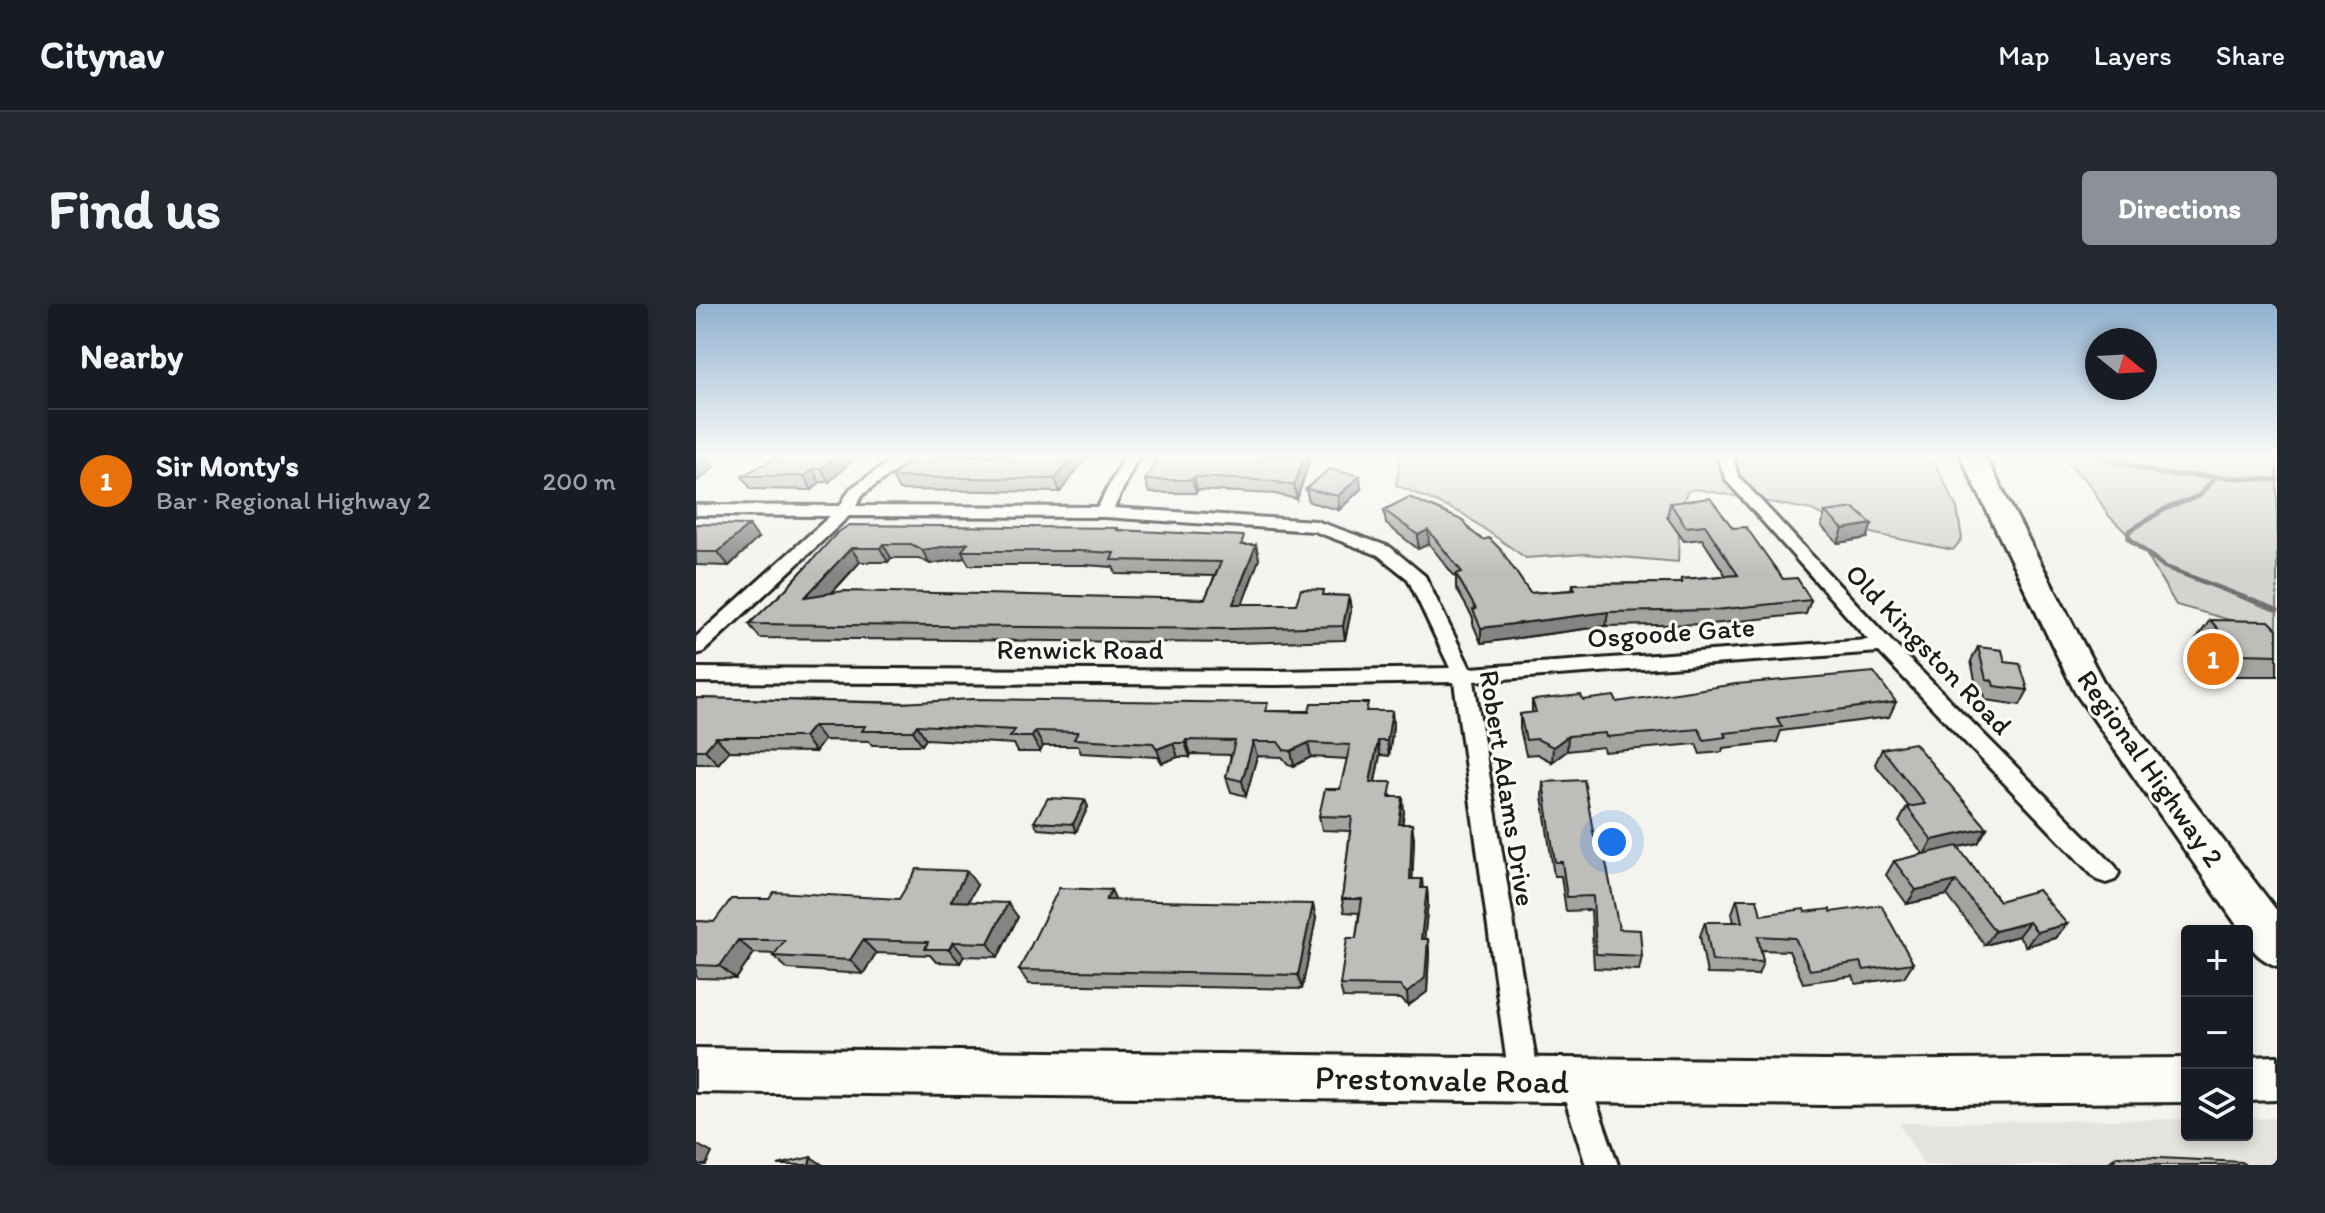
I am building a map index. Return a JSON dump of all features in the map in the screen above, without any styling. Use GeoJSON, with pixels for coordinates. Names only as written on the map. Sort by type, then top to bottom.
{"type":"FeatureCollection","features":[{"type":"Feature","properties":{"kind":"main road","name":"Regional Highway 2"},"geometry":{"type":"LineString","coordinates":[[1992,495],[2092,692],[2277,946]]}},
{"type":"Feature","properties":{"kind":"street"},"geometry":{"type":"LineString","coordinates":[[696,648],[846,510],[854,495]]}},
{"type":"Feature","properties":{"kind":"street"},"geometry":{"type":"LineString","coordinates":[[1104,512],[1112,495]]}},
{"type":"Feature","properties":{"kind":"street","name":"Old Kingston Road"},"geometry":{"type":"LineString","coordinates":[[1748,495],[1884,645],[2106,873]]}},
{"type":"Feature","properties":{"kind":"street","name":"Robert Adams Drive"},"geometry":{"type":"LineString","coordinates":[[696,510],[1104,512],[1316,526],[1384,551],[1416,576],[1463,675],[1524,1079]]}},
{"type":"Feature","properties":{"kind":"street","name":"Osgoode Gate"},"geometry":{"type":"LineString","coordinates":[[1463,675],[1884,645]]}},
{"type":"Feature","properties":{"kind":"street","name":"Renwick Road"},"geometry":{"type":"LineString","coordinates":[[696,675],[1277,678],[1463,675]]}},
{"type":"Feature","properties":{"kind":"street","name":"Prestonvale Road"},"geometry":{"type":"LineString","coordinates":[[696,1070],[2012,1085],[2181,1080]]}},
{"type":"Feature","properties":{"kind":"street"},"geometry":{"type":"LineString","coordinates":[[2253,1079],[2277,1078]]}},
{"type":"Feature","properties":{"kind":"street"},"geometry":{"type":"LineString","coordinates":[[1574,1081],[1602,1165]]}},
{"type":"Feature","properties":{"kind":"shaded area"},"geometry":{"type":"Polygon","coordinates":[[[1420,495],[1686,495],[1680,506],[1678,562],[1585,554],[1526,558],[1463,514],[1420,495]]]}},
{"type":"Feature","properties":{"kind":"shaded area"},"geometry":{"type":"Polygon","coordinates":[[[1730,495],[1951,495],[1957,508],[1962,539],[1953,550],[1875,534],[1835,522],[1812,510],[1730,495]]]}},
{"type":"Feature","properties":{"kind":"shaded area"},"geometry":{"type":"Polygon","coordinates":[[[2096,495],[2277,495],[2277,633],[2176,605],[2144,550],[2109,516],[2096,495]]]}},
{"type":"Feature","properties":{"kind":"shaded area"},"geometry":{"type":"Polygon","coordinates":[[[2277,1118],[2277,1165],[1924,1165],[1899,1123],[2181,1119],[2181,1141],[2253,1141],[2253,1119],[2277,1118]]]}},
{"type":"Feature","properties":{"kind":"building"},"geometry":{"type":"Polygon","coordinates":[[[1409,497],[1464,521],[1483,540],[1489,538],[1501,550],[1530,593],[1575,590],[1573,584],[1682,583],[1681,579],[1738,575],[1705,525],[1686,527],[1670,503],[1710,498],[1733,528],[1746,527],[1783,579],[1797,578],[1811,600],[1716,610],[1608,612],[1481,628],[1473,610],[1476,609],[1456,574],[1462,572],[1428,530],[1418,535],[1384,510],[1409,497]]]}},
{"type":"Feature","properties":{"kind":"building"},"geometry":{"type":"Polygon","coordinates":[[[1854,508],[1872,524],[1843,529],[1825,512],[1854,508]]]}},
{"type":"Feature","properties":{"kind":"building"},"geometry":{"type":"Polygon","coordinates":[[[696,524],[749,525],[718,552],[696,552],[696,524]]]}},
{"type":"Feature","properties":{"kind":"building"},"geometry":{"type":"Polygon","coordinates":[[[849,525],[1118,528],[1244,536],[1241,545],[1256,545],[1233,604],[1296,604],[1301,589],[1324,590],[1323,595],[1349,596],[1343,626],[1230,629],[749,624],[837,533],[849,525]],[[968,543],[922,550],[911,544],[851,548],[805,597],[844,591],[1205,599],[1221,562],[1111,560],[1114,553],[1080,551],[962,551],[968,543]]]}},
{"type":"Feature","properties":{"kind":"building"},"geometry":{"type":"Polygon","coordinates":[[[2210,620],[2269,621],[2277,629],[2277,655],[2240,654],[2210,620]]]}},
{"type":"Feature","properties":{"kind":"building"},"geometry":{"type":"Polygon","coordinates":[[[1978,647],[2002,650],[2005,662],[2020,664],[2028,690],[1994,686],[1992,680],[1986,679],[1978,647]]]}},
{"type":"Feature","properties":{"kind":"building"},"geometry":{"type":"Polygon","coordinates":[[[1874,672],[1896,702],[1777,718],[1782,727],[1724,733],[1726,737],[1704,740],[1699,729],[1606,737],[1605,733],[1568,736],[1553,747],[1537,739],[1526,740],[1520,714],[1536,712],[1532,700],[1581,695],[1583,700],[1614,696],[1617,702],[1736,684],[1874,672]]]}},
{"type":"Feature","properties":{"kind":"building"},"geometry":{"type":"Polygon","coordinates":[[[696,698],[901,703],[972,699],[1268,703],[1265,711],[1309,712],[1311,703],[1368,703],[1366,711],[1392,711],[1387,741],[1378,741],[1370,782],[1392,782],[1389,797],[1403,797],[1399,824],[1412,824],[1410,879],[1422,879],[1421,888],[1427,888],[1421,939],[1428,939],[1425,978],[1407,993],[1400,986],[1340,985],[1347,938],[1356,938],[1362,899],[1342,899],[1352,817],[1319,816],[1325,789],[1340,789],[1350,745],[1308,743],[1291,751],[1284,750],[1278,742],[1253,742],[1242,781],[1226,777],[1235,741],[1186,740],[1185,743],[1173,743],[1157,749],[1153,743],[1074,739],[1078,732],[1035,731],[1032,737],[1010,737],[1015,730],[917,725],[913,731],[862,731],[865,726],[813,726],[804,737],[716,737],[705,750],[696,750],[696,698]]]}},
{"type":"Feature","properties":{"kind":"building"},"geometry":{"type":"Polygon","coordinates":[[[1914,743],[1987,828],[1932,840],[1907,807],[1925,804],[1882,749],[1914,743]]]}},
{"type":"Feature","properties":{"kind":"building"},"geometry":{"type":"Polygon","coordinates":[[[1584,780],[1594,837],[1601,837],[1619,929],[1640,930],[1642,956],[1596,954],[1593,896],[1567,897],[1562,862],[1555,862],[1543,782],[1584,780]]]}},
{"type":"Feature","properties":{"kind":"building"},"geometry":{"type":"Polygon","coordinates":[[[1048,798],[1085,800],[1073,824],[1034,822],[1048,798]]]}},
{"type":"Feature","properties":{"kind":"building"},"geometry":{"type":"Polygon","coordinates":[[[1957,846],[1999,901],[2038,890],[2067,924],[2037,932],[2029,922],[1995,931],[1956,881],[1916,890],[1894,861],[1957,846]]]}},
{"type":"Feature","properties":{"kind":"building"},"geometry":{"type":"Polygon","coordinates":[[[917,869],[967,871],[951,901],[1008,903],[988,943],[953,942],[949,949],[925,949],[928,942],[863,940],[850,960],[773,956],[785,940],[738,940],[720,966],[696,965],[696,921],[714,922],[731,899],[769,899],[774,892],[899,899],[917,869]]]}},
{"type":"Feature","properties":{"kind":"building"},"geometry":{"type":"Polygon","coordinates":[[[1059,888],[1111,890],[1106,900],[1313,904],[1298,975],[1019,970],[1059,888]]]}},
{"type":"Feature","properties":{"kind":"building"},"geometry":{"type":"Polygon","coordinates":[[[1737,899],[1757,899],[1761,915],[1804,909],[1805,912],[1830,909],[1831,912],[1881,905],[1913,963],[1864,970],[1860,962],[1810,970],[1795,938],[1758,936],[1763,962],[1712,961],[1705,922],[1742,922],[1737,899]]]}},
{"type":"Feature","properties":{"kind":"building"},"geometry":{"type":"Polygon","coordinates":[[[2117,1156],[2242,1162],[2245,1165],[2111,1165],[2117,1156]]]}},
{"type":"Feature","properties":{"kind":"building"},"geometry":{"type":"Polygon","coordinates":[[[811,1157],[809,1165],[778,1165],[811,1157]]]}},
{"type":"Feature","properties":{"kind":"waterway"},"geometry":{"type":"LineString","coordinates":[[2200,495],[2165,509],[2128,532],[2129,539],[2165,567],[2277,610]]}},
{"type":"Feature","properties":{"kind":"place","name":"Sir Monty's"},"geometry":{"type":"Point","coordinates":[2213,659]}}]}
